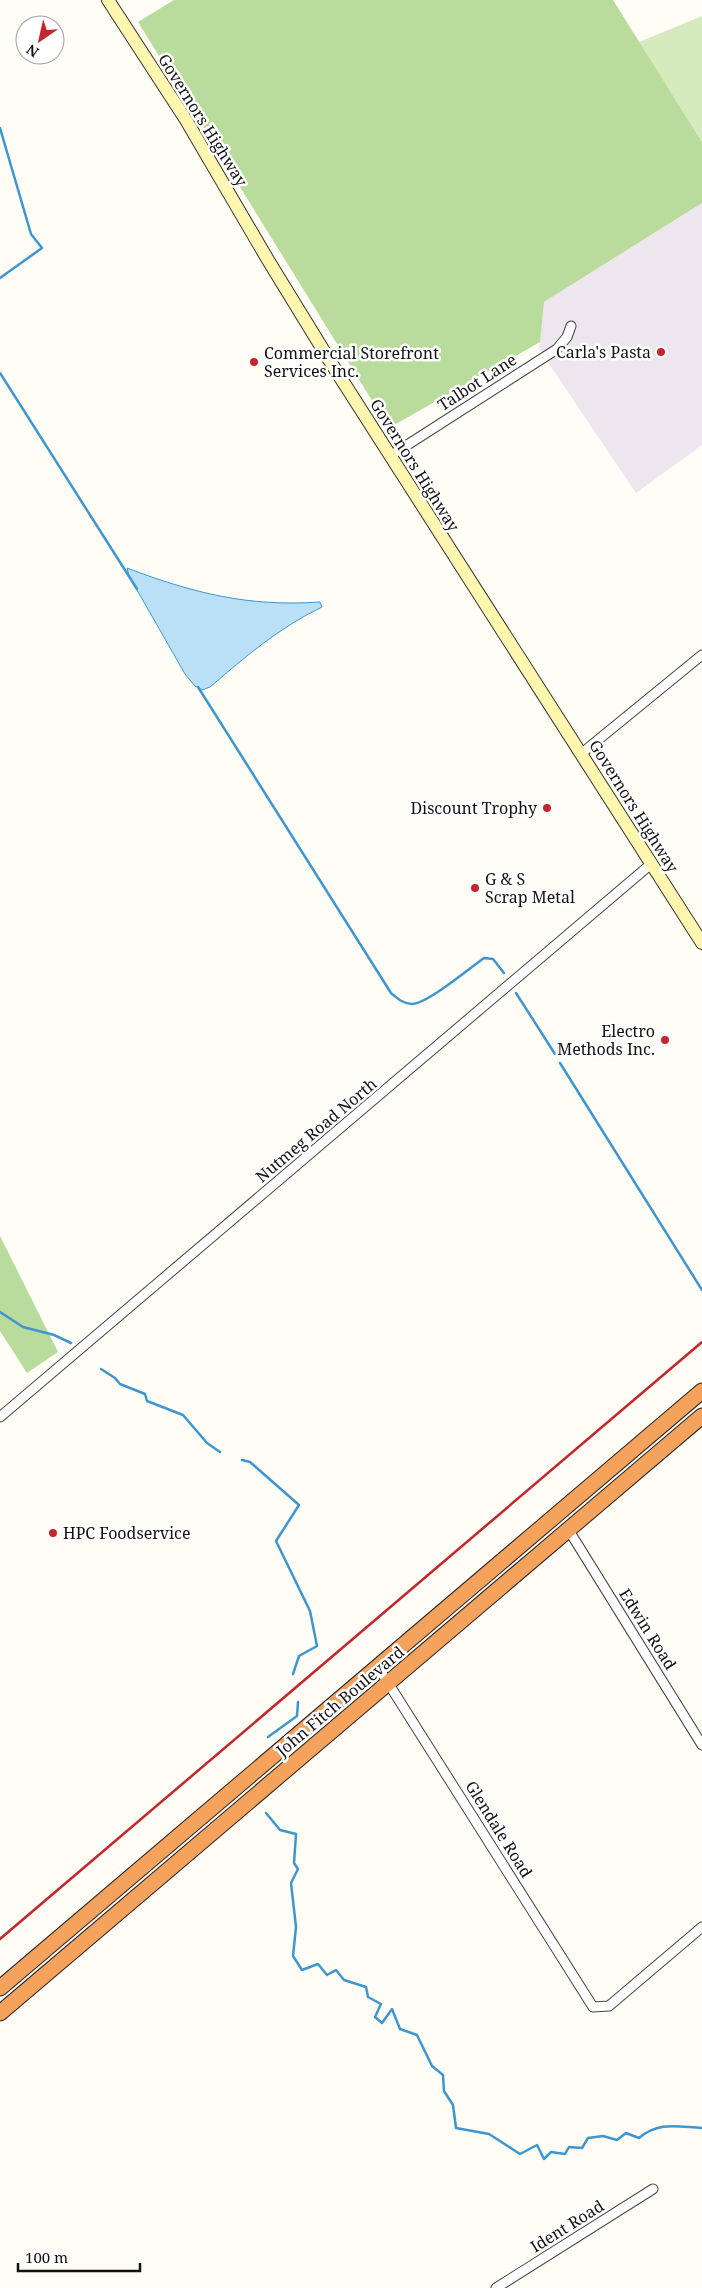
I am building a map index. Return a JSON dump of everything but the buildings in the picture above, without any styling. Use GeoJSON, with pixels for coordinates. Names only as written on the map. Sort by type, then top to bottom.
{"type":"FeatureCollection","features":[{"type":"Feature","properties":{"kind":"highway","name":"John Fitch Boulevard"},"geometry":{"type":"LineString","coordinates":[[0,1988],[702,1392]]}},
{"type":"Feature","properties":{"kind":"highway","name":"John Fitch Boulevard"},"geometry":{"type":"LineString","coordinates":[[0,2013],[702,1416]]}},
{"type":"Feature","properties":{"kind":"street","name":"Governors Highway"},"geometry":{"type":"LineString","coordinates":[[108,0],[186,120],[268,260],[390,456],[702,943]]}},
{"type":"Feature","properties":{"kind":"street","name":"Talbot Lane"},"geometry":{"type":"LineString","coordinates":[[390,456],[557,349],[567,337],[571,326]]}},
{"type":"Feature","properties":{"kind":"street"},"geometry":{"type":"LineString","coordinates":[[582,753],[702,654]]}},
{"type":"Feature","properties":{"kind":"street","name":"Nutmeg Road North"},"geometry":{"type":"LineString","coordinates":[[0,1417],[651,864]]}},
{"type":"Feature","properties":{"kind":"street","name":"Edwin Road"},"geometry":{"type":"LineString","coordinates":[[568,1529],[702,1745]]}},
{"type":"Feature","properties":{"kind":"street","name":"Glendale Road"},"geometry":{"type":"LineString","coordinates":[[378,1667],[594,2007],[609,2006],[702,1927]]}},
{"type":"Feature","properties":{"kind":"street","name":"Ident Road"},"geometry":{"type":"LineString","coordinates":[[496,2288],[653,2190]]}},
{"type":"Feature","properties":{"kind":"shaded area"},"geometry":{"type":"Polygon","coordinates":[[[702,203],[702,445],[636,493],[539,349],[544,302],[702,203]]]}},
{"type":"Feature","properties":{"kind":"green space"},"geometry":{"type":"Polygon","coordinates":[[[174,0],[613,0],[702,142],[702,203],[544,302],[540,342],[389,428],[138,22],[174,0]]]}},
{"type":"Feature","properties":{"kind":"green space"},"geometry":{"type":"Polygon","coordinates":[[[702,16],[702,142],[639,42],[702,16]]]}},
{"type":"Feature","properties":{"kind":"green space"},"geometry":{"type":"Polygon","coordinates":[[[0,1236],[58,1352],[27,1373],[0,1331],[0,1236]]]}},
{"type":"Feature","properties":{"kind":"water"},"geometry":{"type":"Polygon","coordinates":[[[127,568],[175,585],[221,596],[269,602],[320,602],[322,607],[277,633],[210,687],[202,690],[195,686],[185,674],[129,576],[127,568]]]}},
{"type":"Feature","properties":{"kind":"waterway"},"geometry":{"type":"LineString","coordinates":[[0,128],[31,234],[42,248],[0,278]]}},
{"type":"Feature","properties":{"kind":"waterway"},"geometry":{"type":"LineString","coordinates":[[0,373],[137,589]]}},
{"type":"Feature","properties":{"kind":"waterway"},"geometry":{"type":"LineString","coordinates":[[198,687],[391,993],[406,1003],[419,1002],[438,992],[484,958],[493,959],[504,973]]}},
{"type":"Feature","properties":{"kind":"waterway"},"geometry":{"type":"LineString","coordinates":[[516,993],[555,1054]]}},
{"type":"Feature","properties":{"kind":"waterway"},"geometry":{"type":"LineString","coordinates":[[560,1063],[702,1290]]}},
{"type":"Feature","properties":{"kind":"waterway"},"geometry":{"type":"LineString","coordinates":[[0,1312],[23,1327],[54,1335],[71,1343]]}},
{"type":"Feature","properties":{"kind":"waterway"},"geometry":{"type":"LineString","coordinates":[[101,1369],[115,1378],[120,1384],[145,1394],[147,1401],[183,1415],[207,1443],[220,1452]]}},
{"type":"Feature","properties":{"kind":"waterway"},"geometry":{"type":"LineString","coordinates":[[242,1460],[250,1462],[299,1505],[276,1541],[310,1611],[317,1646],[299,1656],[293,1674]]}},
{"type":"Feature","properties":{"kind":"waterway"},"geometry":{"type":"LineString","coordinates":[[268,1737],[297,1716],[298,1702]]}},
{"type":"Feature","properties":{"kind":"waterway"},"geometry":{"type":"LineString","coordinates":[[266,1813],[280,1830],[296,1834],[294,1863],[298,1869],[291,1883],[296,1927],[293,1956],[302,1970],[318,1964],[327,1975],[336,1970],[344,1980],[366,1987],[368,1997],[381,2004],[375,2017],[382,2023],[392,2009],[400,2029],[417,2035],[432,2066],[443,2075],[444,2091],[453,2105],[456,2128],[489,2134],[520,2154],[537,2145],[544,2159],[551,2152],[565,2154],[569,2147],[582,2148],[588,2138],[603,2136],[617,2140],[626,2133],[639,2138],[654,2129],[669,2126],[702,2128]]}},
{"type":"Feature","properties":{"kind":"railway"},"geometry":{"type":"LineString","coordinates":[[0,1939],[702,1342]]}},
{"type":"Feature","properties":{"kind":"place","name":"Carla's Pasta"},"geometry":{"type":"Point","coordinates":[661,352]}},
{"type":"Feature","properties":{"kind":"place","name":"Commercial Storefront Services Inc."},"geometry":{"type":"Point","coordinates":[254,362]}},
{"type":"Feature","properties":{"kind":"place","name":"Discount Trophy"},"geometry":{"type":"Point","coordinates":[547,808]}},
{"type":"Feature","properties":{"kind":"place","name":"G & S Scrap Metal"},"geometry":{"type":"Point","coordinates":[475,888]}},
{"type":"Feature","properties":{"kind":"place","name":"Electro Methods Inc."},"geometry":{"type":"Point","coordinates":[665,1040]}},
{"type":"Feature","properties":{"kind":"place","name":"HPC Foodservice"},"geometry":{"type":"Point","coordinates":[53,1533]}}]}
